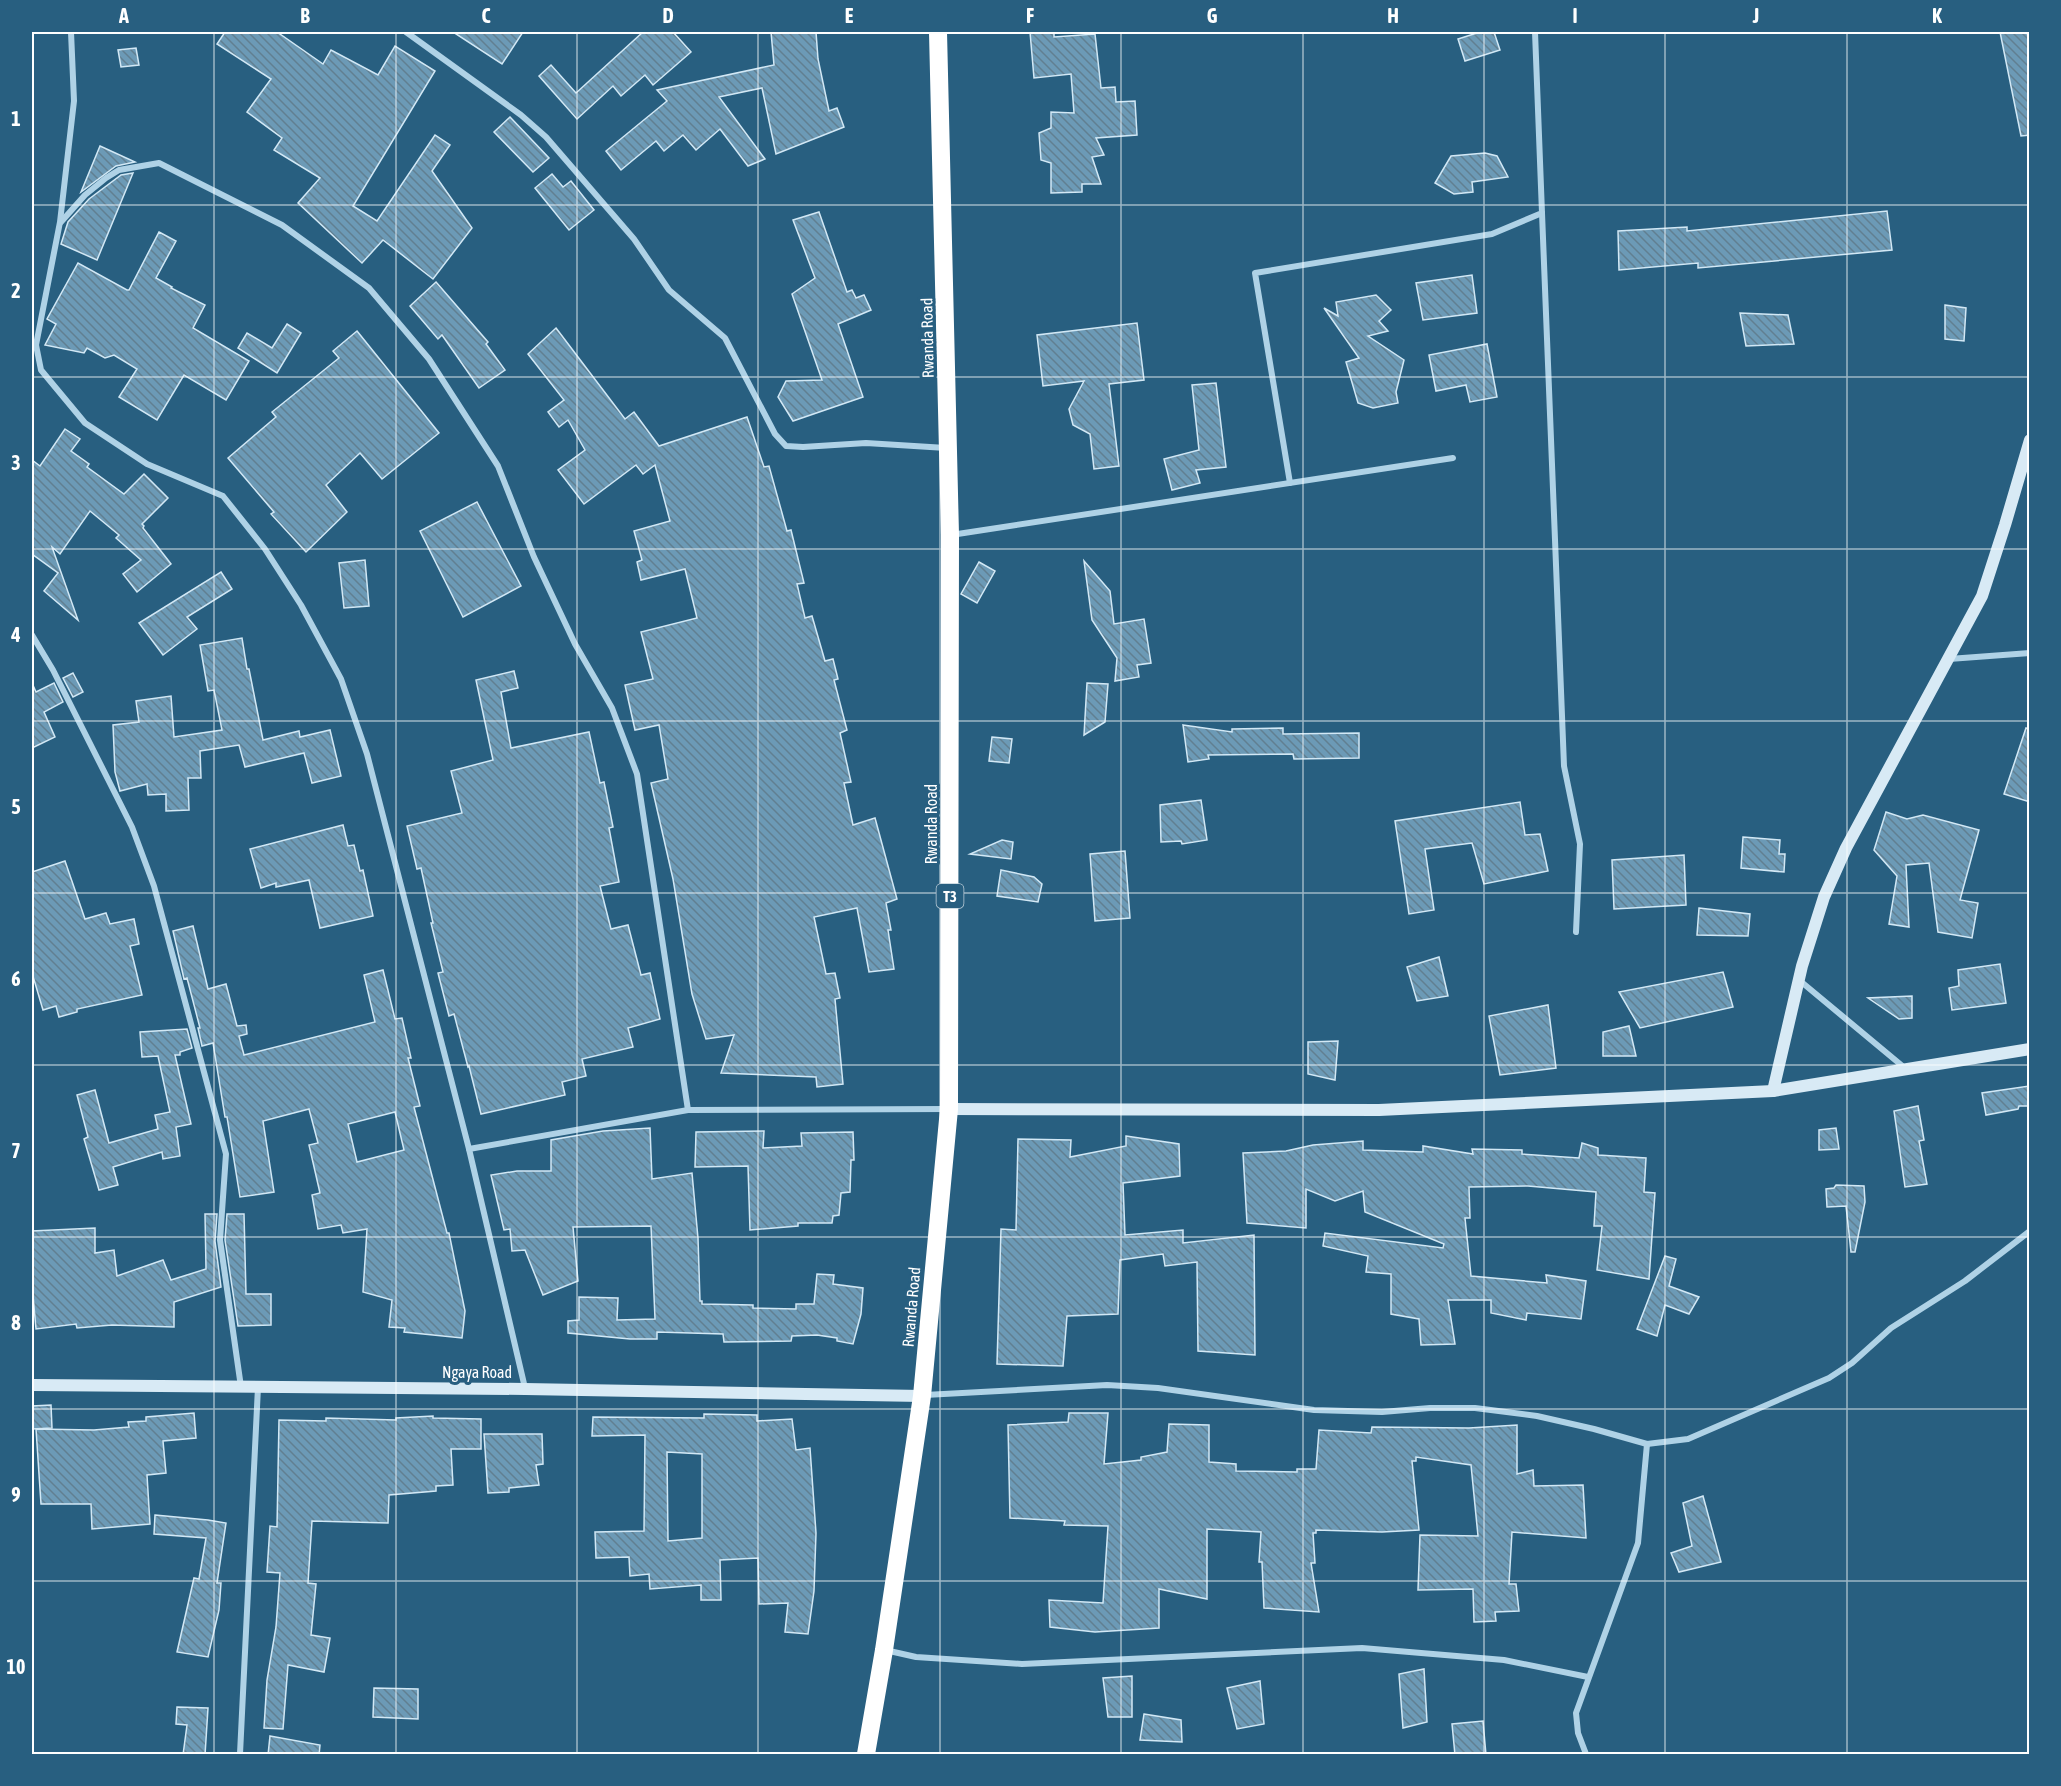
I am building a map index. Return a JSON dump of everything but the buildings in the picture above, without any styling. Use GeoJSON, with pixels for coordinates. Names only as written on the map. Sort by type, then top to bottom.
{"type":"FeatureCollection","features":[{"type":"Feature","properties":{"kind":"highway","name":"Rwanda Road"},"geometry":{"type":"LineString","coordinates":[[866,1755],[922,1396],[948,1109],[950,535],[938,32]]}},
{"type":"Feature","properties":{"kind":"street"},"geometry":{"type":"LineString","coordinates":[[71,32],[74,100],[60,222],[36,345],[41,370],[85,423],[147,464],[223,496],[265,549],[302,605],[341,679],[367,754],[469,1149],[525,1389]]}},
{"type":"Feature","properties":{"kind":"street"},"geometry":{"type":"LineString","coordinates":[[406,32],[521,115],[546,137],[634,239],[669,290],[725,338],[775,434],[786,446],[866,443],[949,448]]}},
{"type":"Feature","properties":{"kind":"street"},"geometry":{"type":"LineString","coordinates":[[1534,32],[1564,766],[1580,844],[1576,932]]}},
{"type":"Feature","properties":{"kind":"street"},"geometry":{"type":"LineString","coordinates":[[60,222],[85,195],[119,170],[159,163],[282,225],[369,288],[429,359],[498,466],[534,557],[575,644],[612,708],[637,774],[688,1110]]}},
{"type":"Feature","properties":{"kind":"street"},"geometry":{"type":"LineString","coordinates":[[1290,483],[1255,273],[1492,234],[1542,213]]}},
{"type":"Feature","properties":{"kind":"street"},"geometry":{"type":"LineString","coordinates":[[1773,1091],[1799,980],[1824,897],[1846,848],[1982,596],[2006,525],[2030,440]]}},
{"type":"Feature","properties":{"kind":"street"},"geometry":{"type":"LineString","coordinates":[[950,535],[1454,458]]}},
{"type":"Feature","properties":{"kind":"street"},"geometry":{"type":"LineString","coordinates":[[32,634],[53,670],[132,827],[154,886],[226,1154],[220,1240],[242,1387]]}},
{"type":"Feature","properties":{"kind":"street"},"geometry":{"type":"LineString","coordinates":[[1948,659],[2030,653]]}},
{"type":"Feature","properties":{"kind":"street"},"geometry":{"type":"LineString","coordinates":[[1799,980],[1906,1069]]}},
{"type":"Feature","properties":{"kind":"street"},"geometry":{"type":"LineString","coordinates":[[469,1149],[688,1110],[1379,1110],[1773,1091],[2030,1049]]}},
{"type":"Feature","properties":{"kind":"street"},"geometry":{"type":"LineString","coordinates":[[922,1396],[1107,1385],[1158,1388],[1314,1410],[1382,1412],[1475,1407],[1538,1416],[1647,1444],[1688,1439],[1829,1378],[1852,1363],[1891,1328],[1965,1281],[2030,1231]]}},
{"type":"Feature","properties":{"kind":"street","name":"Ngaya Road"},"geometry":{"type":"LineString","coordinates":[[32,1384],[922,1396]]}},
{"type":"Feature","properties":{"kind":"street"},"geometry":{"type":"LineString","coordinates":[[240,1755],[258,1387]]}},
{"type":"Feature","properties":{"kind":"street"},"geometry":{"type":"LineString","coordinates":[[1586,1755],[1578,1733],[1576,1713],[1638,1543],[1647,1444]]}},
{"type":"Feature","properties":{"kind":"street"},"geometry":{"type":"LineString","coordinates":[[884,1650],[916,1657],[1022,1664],[1362,1648],[1504,1660],[1588,1677]]}}]}
